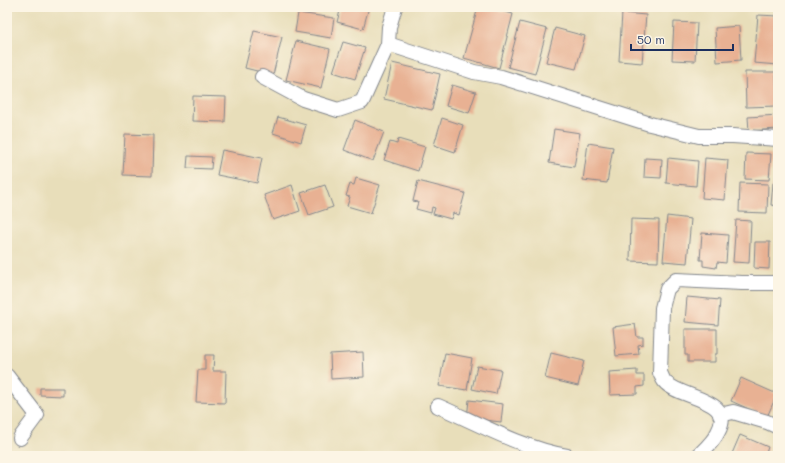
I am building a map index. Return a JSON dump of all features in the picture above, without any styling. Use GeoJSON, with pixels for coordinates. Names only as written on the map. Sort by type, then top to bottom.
{"type":"FeatureCollection","features":[{"type":"Feature","properties":{"kind":"street"},"geometry":{"type":"LineString","coordinates":[[262,77],[303,99],[338,110],[362,102],[388,44],[389,27],[394,7]]}},
{"type":"Feature","properties":{"kind":"street"},"geometry":{"type":"LineString","coordinates":[[388,44],[474,72],[500,77],[650,124],[699,136],[733,136],[778,140]]}},
{"type":"Feature","properties":{"kind":"street"},"geometry":{"type":"LineString","coordinates":[[698,456],[718,432],[722,419],[720,410],[712,405],[672,388],[664,382],[660,372],[662,308],[667,289],[676,280],[778,283]]}},
{"type":"Feature","properties":{"kind":"street"},"geometry":{"type":"LineString","coordinates":[[7,376],[37,415],[20,438]]}},
{"type":"Feature","properties":{"kind":"street"},"geometry":{"type":"LineString","coordinates":[[438,406],[510,438],[551,453],[567,456]]}},
{"type":"Feature","properties":{"kind":"street"},"geometry":{"type":"LineString","coordinates":[[720,415],[733,412],[768,422],[778,427]]}},
{"type":"Feature","properties":{"kind":"building"},"geometry":{"type":"Polygon","coordinates":[[[341,7],[369,7],[363,29],[337,22],[341,7]]]}},
{"type":"Feature","properties":{"kind":"building"},"geometry":{"type":"Polygon","coordinates":[[[478,7],[487,7],[513,14],[499,68],[464,58],[478,7]]]}},
{"type":"Feature","properties":{"kind":"building"},"geometry":{"type":"Polygon","coordinates":[[[298,13],[334,18],[331,38],[295,32],[298,13]]]}},
{"type":"Feature","properties":{"kind":"building"},"geometry":{"type":"Polygon","coordinates":[[[622,13],[646,15],[642,63],[619,61],[622,13]]]}},
{"type":"Feature","properties":{"kind":"building"},"geometry":{"type":"Polygon","coordinates":[[[758,15],[778,16],[778,65],[754,63],[758,15]]]}},
{"type":"Feature","properties":{"kind":"building"},"geometry":{"type":"Polygon","coordinates":[[[520,22],[547,29],[535,74],[508,67],[520,22]]]}},
{"type":"Feature","properties":{"kind":"building"},"geometry":{"type":"Polygon","coordinates":[[[674,22],[697,23],[695,61],[672,60],[674,22]]]}},
{"type":"Feature","properties":{"kind":"building"},"geometry":{"type":"Polygon","coordinates":[[[739,26],[741,60],[717,62],[715,28],[739,26]]]}},
{"type":"Feature","properties":{"kind":"building"},"geometry":{"type":"Polygon","coordinates":[[[555,28],[585,36],[576,69],[546,62],[555,28]]]}},
{"type":"Feature","properties":{"kind":"building"},"geometry":{"type":"Polygon","coordinates":[[[254,31],[282,37],[273,75],[245,68],[254,31]]]}},
{"type":"Feature","properties":{"kind":"building"},"geometry":{"type":"Polygon","coordinates":[[[296,41],[330,49],[321,88],[286,80],[296,41]]]}},
{"type":"Feature","properties":{"kind":"building"},"geometry":{"type":"Polygon","coordinates":[[[343,42],[365,48],[355,79],[333,72],[343,42]]]}},
{"type":"Feature","properties":{"kind":"building"},"geometry":{"type":"Polygon","coordinates":[[[392,63],[440,74],[432,110],[384,99],[392,63]]]}},
{"type":"Feature","properties":{"kind":"building"},"geometry":{"type":"Polygon","coordinates":[[[745,72],[776,72],[777,106],[746,107],[745,72]]]}},
{"type":"Feature","properties":{"kind":"building"},"geometry":{"type":"Polygon","coordinates":[[[452,85],[476,92],[469,113],[446,106],[452,85]]]}},
{"type":"Feature","properties":{"kind":"building"},"geometry":{"type":"Polygon","coordinates":[[[193,96],[226,97],[225,122],[192,121],[193,96]]]}},
{"type":"Feature","properties":{"kind":"building"},"geometry":{"type":"Polygon","coordinates":[[[778,115],[778,129],[749,131],[748,117],[778,115]]]}},
{"type":"Feature","properties":{"kind":"building"},"geometry":{"type":"Polygon","coordinates":[[[278,117],[306,125],[301,142],[273,133],[278,117]]]}},
{"type":"Feature","properties":{"kind":"building"},"geometry":{"type":"Polygon","coordinates":[[[442,118],[463,125],[455,152],[434,145],[442,118]]]}},
{"type":"Feature","properties":{"kind":"building"},"geometry":{"type":"Polygon","coordinates":[[[355,120],[384,132],[373,161],[344,150],[355,120]]]}},
{"type":"Feature","properties":{"kind":"building"},"geometry":{"type":"Polygon","coordinates":[[[554,129],[580,133],[574,167],[549,163],[554,129]]]}},
{"type":"Feature","properties":{"kind":"building"},"geometry":{"type":"Polygon","coordinates":[[[125,134],[153,135],[152,176],[123,175],[125,134]]]}},
{"type":"Feature","properties":{"kind":"building"},"geometry":{"type":"Polygon","coordinates":[[[398,139],[425,147],[418,171],[384,160],[390,142],[397,144],[398,139]]]}},
{"type":"Feature","properties":{"kind":"building"},"geometry":{"type":"Polygon","coordinates":[[[588,143],[613,147],[607,183],[583,180],[588,143]]]}},
{"type":"Feature","properties":{"kind":"building"},"geometry":{"type":"Polygon","coordinates":[[[222,150],[262,158],[257,183],[217,175],[222,150]]]}},
{"type":"Feature","properties":{"kind":"building"},"geometry":{"type":"Polygon","coordinates":[[[746,153],[771,154],[769,180],[745,179],[746,153]]]}},
{"type":"Feature","properties":{"kind":"building"},"geometry":{"type":"Polygon","coordinates":[[[188,156],[212,157],[211,169],[187,168],[188,156]]]}},
{"type":"Feature","properties":{"kind":"building"},"geometry":{"type":"Polygon","coordinates":[[[645,158],[662,159],[661,178],[644,177],[645,158]]]}},
{"type":"Feature","properties":{"kind":"building"},"geometry":{"type":"Polygon","coordinates":[[[668,158],[698,161],[696,186],[666,183],[668,158]]]}},
{"type":"Feature","properties":{"kind":"building"},"geometry":{"type":"Polygon","coordinates":[[[705,158],[728,160],[725,200],[702,198],[705,158]]]}},
{"type":"Feature","properties":{"kind":"building"},"geometry":{"type":"Polygon","coordinates":[[[356,178],[380,185],[371,213],[347,206],[350,197],[346,196],[350,184],[354,185],[356,178]]]}},
{"type":"Feature","properties":{"kind":"building"},"geometry":{"type":"Polygon","coordinates":[[[418,181],[465,193],[459,215],[453,213],[451,219],[433,214],[435,208],[432,207],[431,213],[416,209],[418,202],[413,201],[418,181]]]}},
{"type":"Feature","properties":{"kind":"building"},"geometry":{"type":"Polygon","coordinates":[[[740,183],[768,184],[767,213],[739,212],[740,183]]]}},
{"type":"Feature","properties":{"kind":"building"},"geometry":{"type":"Polygon","coordinates":[[[773,183],[778,183],[778,206],[771,205],[773,183]]]}},
{"type":"Feature","properties":{"kind":"building"},"geometry":{"type":"Polygon","coordinates":[[[292,185],[300,211],[273,220],[264,195],[292,185]]]}},
{"type":"Feature","properties":{"kind":"building"},"geometry":{"type":"Polygon","coordinates":[[[325,185],[333,207],[309,215],[301,193],[325,185]]]}},
{"type":"Feature","properties":{"kind":"building"},"geometry":{"type":"Polygon","coordinates":[[[667,216],[691,219],[687,263],[663,261],[667,216]]]}},
{"type":"Feature","properties":{"kind":"building"},"geometry":{"type":"Polygon","coordinates":[[[631,219],[659,220],[658,262],[630,261],[631,219]]]}},
{"type":"Feature","properties":{"kind":"building"},"geometry":{"type":"Polygon","coordinates":[[[736,220],[751,221],[749,263],[733,262],[736,220]]]}},
{"type":"Feature","properties":{"kind":"building"},"geometry":{"type":"Polygon","coordinates":[[[702,233],[728,235],[726,263],[717,262],[716,268],[703,266],[703,260],[700,260],[702,233]]]}},
{"type":"Feature","properties":{"kind":"building"},"geometry":{"type":"Polygon","coordinates":[[[755,242],[770,242],[769,269],[754,268],[755,242]]]}},
{"type":"Feature","properties":{"kind":"building"},"geometry":{"type":"Polygon","coordinates":[[[687,297],[720,300],[718,325],[685,322],[687,297]]]}},
{"type":"Feature","properties":{"kind":"building"},"geometry":{"type":"Polygon","coordinates":[[[7,310],[10,311],[8,325],[7,325],[7,310]]]}},
{"type":"Feature","properties":{"kind":"building"},"geometry":{"type":"Polygon","coordinates":[[[635,324],[637,337],[643,337],[643,344],[638,345],[639,354],[616,356],[613,327],[635,324]]]}},
{"type":"Feature","properties":{"kind":"building"},"geometry":{"type":"Polygon","coordinates":[[[685,329],[717,329],[717,354],[715,354],[715,362],[688,362],[688,355],[685,355],[685,329]]]}},
{"type":"Feature","properties":{"kind":"building"},"geometry":{"type":"Polygon","coordinates":[[[363,352],[364,377],[331,379],[330,354],[363,352]]]}},
{"type":"Feature","properties":{"kind":"building"},"geometry":{"type":"Polygon","coordinates":[[[445,353],[472,358],[467,390],[439,386],[445,353]]]}},
{"type":"Feature","properties":{"kind":"building"},"geometry":{"type":"Polygon","coordinates":[[[551,353],[584,361],[578,386],[545,378],[551,353]]]}},
{"type":"Feature","properties":{"kind":"building"},"geometry":{"type":"Polygon","coordinates":[[[205,355],[214,355],[213,371],[226,371],[225,403],[196,402],[198,370],[205,370],[205,355]]]}},
{"type":"Feature","properties":{"kind":"building"},"geometry":{"type":"Polygon","coordinates":[[[477,366],[501,370],[496,394],[472,389],[477,366]]]}},
{"type":"Feature","properties":{"kind":"building"},"geometry":{"type":"Polygon","coordinates":[[[637,370],[637,375],[644,375],[644,386],[637,387],[637,394],[610,395],[609,372],[637,370]]]}},
{"type":"Feature","properties":{"kind":"building"},"geometry":{"type":"Polygon","coordinates":[[[741,378],[777,394],[767,417],[731,401],[741,378]]]}},
{"type":"Feature","properties":{"kind":"building"},"geometry":{"type":"Polygon","coordinates":[[[40,388],[63,388],[63,396],[40,395],[40,388]]]}},
{"type":"Feature","properties":{"kind":"building"},"geometry":{"type":"Polygon","coordinates":[[[469,400],[503,404],[501,422],[467,418],[469,400]]]}},
{"type":"Feature","properties":{"kind":"building"},"geometry":{"type":"Polygon","coordinates":[[[740,435],[768,447],[765,456],[731,456],[740,435]]]}}]}
